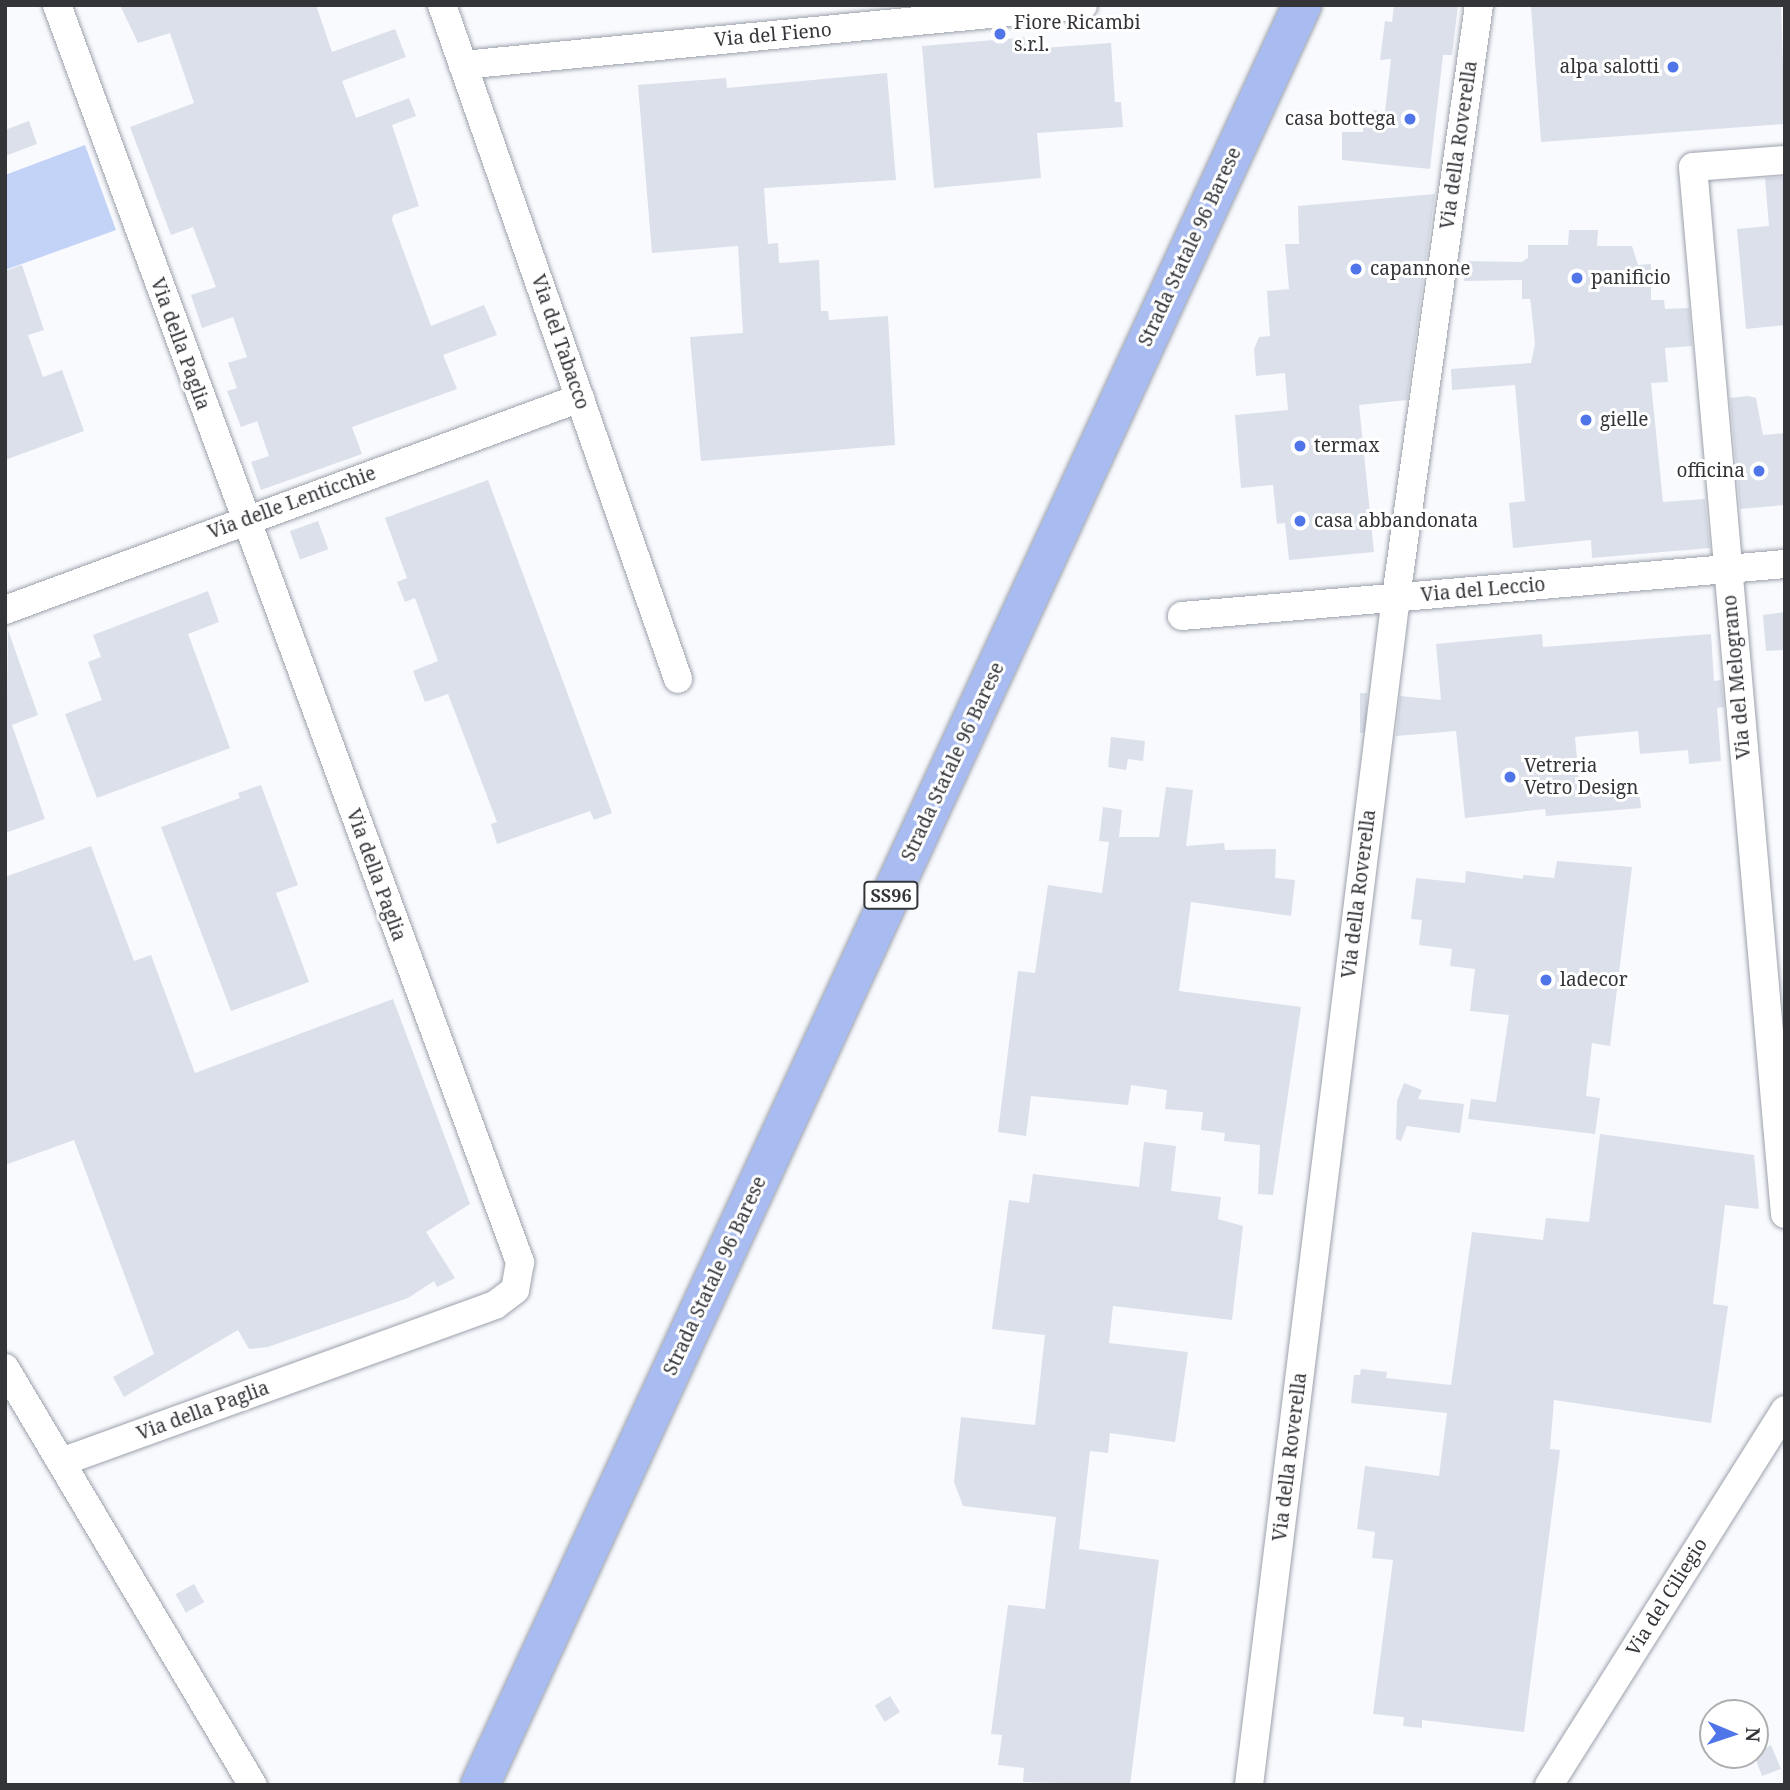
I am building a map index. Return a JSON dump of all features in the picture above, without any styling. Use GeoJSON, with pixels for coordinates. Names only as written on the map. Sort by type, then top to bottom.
{"type":"FeatureCollection","features":[{"type":"Feature","properties":{"kind":"main road","name":"Strada Statale 96 Barese"},"geometry":{"type":"LineString","coordinates":[[480,1785],[1302,5]]}},
{"type":"Feature","properties":{"kind":"street","name":"Via della Paglia"},"geometry":{"type":"LineString","coordinates":[[57,5],[244,520],[520,1262],[519,1278],[514,1290],[495,1304],[62,1462]]}},
{"type":"Feature","properties":{"kind":"street","name":"Via del Tabacco"},"geometry":{"type":"LineString","coordinates":[[442,5],[678,679]]}},
{"type":"Feature","properties":{"kind":"street","name":"Via del Fieno"},"geometry":{"type":"LineString","coordinates":[[463,65],[1083,5]]}},
{"type":"Feature","properties":{"kind":"street","name":"Via della Roverella"},"geometry":{"type":"LineString","coordinates":[[1250,1785],[1396,597],[1479,5]]}},
{"type":"Feature","properties":{"kind":"street","name":"Via del Melograno"},"geometry":{"type":"LineString","coordinates":[[1784,1197],[1693,167],[1785,160]]}},
{"type":"Feature","properties":{"kind":"street","name":"Via delle Lenticchie"},"geometry":{"type":"LineString","coordinates":[[5,610],[580,398]]}},
{"type":"Feature","properties":{"kind":"street","name":"Via del Leccio"},"geometry":{"type":"LineString","coordinates":[[1182,616],[1785,564]]}},
{"type":"Feature","properties":{"kind":"street"},"geometry":{"type":"LineString","coordinates":[[5,1368],[253,1785]]}},
{"type":"Feature","properties":{"kind":"street","name":"Via del Ciliegio"},"geometry":{"type":"LineString","coordinates":[[1549,1785],[1785,1410]]}},
{"type":"Feature","properties":{"kind":"shaded area"},"geometry":{"type":"Polygon","coordinates":[[[85,145],[116,230],[5,270],[5,175],[85,145]]]}},
{"type":"Feature","properties":{"kind":"building"},"geometry":{"type":"Polygon","coordinates":[[[120,5],[316,5],[332,52],[395,29],[406,57],[342,81],[356,118],[409,98],[416,116],[392,125],[419,206],[393,215],[392,220],[431,326],[484,305],[497,335],[443,355],[457,389],[352,427],[362,454],[261,490],[251,462],[269,456],[257,421],[241,427],[227,391],[237,388],[228,363],[247,357],[233,317],[202,328],[191,295],[216,287],[193,227],[171,235],[130,127],[194,103],[170,33],[138,43],[120,5]]]}},
{"type":"Feature","properties":{"kind":"building"},"geometry":{"type":"Polygon","coordinates":[[[1394,5],[1458,5],[1452,55],[1443,55],[1430,169],[1342,160],[1342,132],[1363,132],[1363,127],[1372,127],[1374,110],[1385,112],[1391,59],[1380,60],[1385,21],[1392,22],[1394,5]]]}},
{"type":"Feature","properties":{"kind":"building"},"geometry":{"type":"Polygon","coordinates":[[[1781,5],[1785,124],[1541,142],[1531,6],[1781,5]]]}},
{"type":"Feature","properties":{"kind":"building"},"geometry":{"type":"Polygon","coordinates":[[[1029,37],[1030,49],[1111,43],[1115,102],[1121,102],[1123,127],[1037,133],[1041,178],[934,188],[922,46],[1029,37]]]}},
{"type":"Feature","properties":{"kind":"building"},"geometry":{"type":"Polygon","coordinates":[[[887,73],[896,180],[764,188],[768,244],[778,243],[779,263],[819,260],[821,311],[828,311],[829,320],[888,316],[895,445],[701,461],[690,337],[743,333],[738,246],[652,253],[638,85],[726,78],[727,88],[887,73]]]}},
{"type":"Feature","properties":{"kind":"building"},"geometry":{"type":"Polygon","coordinates":[[[29,121],[37,144],[5,156],[5,130],[29,121]]]}},
{"type":"Feature","properties":{"kind":"building"},"geometry":{"type":"Polygon","coordinates":[[[1785,177],[1785,325],[1746,329],[1737,229],[1769,226],[1765,178],[1785,177]]]}},
{"type":"Feature","properties":{"kind":"building"},"geometry":{"type":"Polygon","coordinates":[[[1435,194],[1407,400],[1359,405],[1374,552],[1289,560],[1285,523],[1277,524],[1273,485],[1241,488],[1235,415],[1288,410],[1285,373],[1256,376],[1254,349],[1259,337],[1270,336],[1267,291],[1289,289],[1285,244],[1299,244],[1298,206],[1435,194]]]}},
{"type":"Feature","properties":{"kind":"building"},"geometry":{"type":"Polygon","coordinates":[[[1569,230],[1598,230],[1597,246],[1632,246],[1638,265],[1651,264],[1651,300],[1664,300],[1665,309],[1689,308],[1692,346],[1665,348],[1668,382],[1651,383],[1663,502],[1705,499],[1710,548],[1592,558],[1591,540],[1513,548],[1509,503],[1525,501],[1515,385],[1452,390],[1451,369],[1531,363],[1535,344],[1530,299],[1522,299],[1522,280],[1464,281],[1465,261],[1522,262],[1528,258],[1528,245],[1568,245],[1569,230]]]}},
{"type":"Feature","properties":{"kind":"building"},"geometry":{"type":"Polygon","coordinates":[[[22,265],[44,330],[28,335],[43,377],[62,370],[84,431],[5,460],[5,271],[22,265]]]}},
{"type":"Feature","properties":{"kind":"building","name":"officina"},"geometry":{"type":"Polygon","coordinates":[[[1730,398],[1756,398],[1763,435],[1785,433],[1785,505],[1740,509],[1730,398]]]}},
{"type":"Feature","properties":{"kind":"building"},"geometry":{"type":"Polygon","coordinates":[[[488,480],[612,813],[594,820],[590,811],[497,844],[491,824],[497,822],[448,694],[425,702],[413,671],[438,661],[415,598],[405,602],[397,582],[407,578],[385,518],[488,480]]]}},
{"type":"Feature","properties":{"kind":"building"},"geometry":{"type":"Polygon","coordinates":[[[318,521],[328,549],[300,559],[290,531],[318,521]]]}},
{"type":"Feature","properties":{"kind":"building"},"geometry":{"type":"Polygon","coordinates":[[[208,591],[219,622],[188,634],[230,748],[97,798],[65,714],[102,700],[88,662],[101,657],[93,635],[208,591]]]}},
{"type":"Feature","properties":{"kind":"building"},"geometry":{"type":"Polygon","coordinates":[[[1785,612],[1785,650],[1766,651],[1763,615],[1785,612]]]}},
{"type":"Feature","properties":{"kind":"building"},"geometry":{"type":"Polygon","coordinates":[[[8,630],[38,715],[12,725],[45,819],[5,833],[8,630]]]}},
{"type":"Feature","properties":{"kind":"building"},"geometry":{"type":"Polygon","coordinates":[[[1542,634],[1543,647],[1711,634],[1714,681],[1721,680],[1724,707],[1717,708],[1721,761],[1689,764],[1688,750],[1640,754],[1638,731],[1575,737],[1580,792],[1639,788],[1641,808],[1546,816],[1545,809],[1465,818],[1456,731],[1396,736],[1400,696],[1441,700],[1436,644],[1542,634]]]}},
{"type":"Feature","properties":{"kind":"building"},"geometry":{"type":"Polygon","coordinates":[[[1360,693],[1367,693],[1367,733],[1360,733],[1360,693]]]}},
{"type":"Feature","properties":{"kind":"building"},"geometry":{"type":"Polygon","coordinates":[[[1111,737],[1145,741],[1143,761],[1128,759],[1126,770],[1108,767],[1111,737]]]}},
{"type":"Feature","properties":{"kind":"building"},"geometry":{"type":"Polygon","coordinates":[[[261,785],[298,885],[276,893],[309,982],[231,1011],[161,827],[240,798],[238,793],[261,785]]]}},
{"type":"Feature","properties":{"kind":"building"},"geometry":{"type":"Polygon","coordinates":[[[1166,787],[1193,790],[1186,846],[1224,843],[1225,850],[1276,849],[1275,878],[1295,880],[1291,916],[1191,902],[1179,991],[1301,1007],[1273,1195],[1258,1194],[1260,1145],[1224,1141],[1225,1133],[1201,1130],[1203,1112],[1165,1109],[1167,1090],[1131,1085],[1128,1105],[1031,1096],[1026,1136],[998,1132],[1018,971],[1035,973],[1048,885],[1102,893],[1109,842],[1099,841],[1103,807],[1122,810],[1119,837],[1159,837],[1166,787]]]}},
{"type":"Feature","properties":{"kind":"building"},"geometry":{"type":"Polygon","coordinates":[[[91,846],[134,961],[151,955],[195,1073],[393,999],[470,1204],[426,1232],[455,1278],[437,1287],[434,1281],[408,1298],[268,1347],[249,1349],[238,1330],[124,1397],[113,1377],[154,1354],[74,1140],[5,1165],[5,877],[91,846]]]}},
{"type":"Feature","properties":{"kind":"building"},"geometry":{"type":"Polygon","coordinates":[[[1557,861],[1632,867],[1610,1046],[1592,1043],[1586,1096],[1600,1098],[1595,1134],[1468,1119],[1471,1099],[1496,1102],[1509,1015],[1470,1011],[1475,969],[1450,966],[1452,949],[1419,945],[1422,920],[1411,919],[1416,878],[1465,883],[1466,871],[1523,879],[1523,875],[1554,878],[1557,861]]]}},
{"type":"Feature","properties":{"kind":"building"},"geometry":{"type":"Polygon","coordinates":[[[1404,1083],[1422,1090],[1418,1099],[1464,1104],[1460,1133],[1407,1126],[1401,1141],[1396,1139],[1397,1101],[1404,1083]]]}},
{"type":"Feature","properties":{"kind":"building"},"geometry":{"type":"Polygon","coordinates":[[[1600,1134],[1754,1155],[1759,1209],[1725,1205],[1713,1304],[1728,1306],[1711,1423],[1554,1400],[1550,1449],[1560,1450],[1524,1732],[1422,1720],[1422,1728],[1403,1726],[1404,1717],[1373,1714],[1393,1560],[1372,1558],[1375,1532],[1357,1529],[1365,1466],[1439,1476],[1447,1413],[1351,1403],[1354,1375],[1360,1375],[1361,1369],[1387,1372],[1386,1378],[1451,1385],[1472,1232],[1543,1240],[1546,1218],[1589,1222],[1600,1134]]]}},
{"type":"Feature","properties":{"kind":"building"},"geometry":{"type":"Polygon","coordinates":[[[1144,1142],[1176,1146],[1171,1191],[1221,1197],[1218,1219],[1243,1226],[1232,1320],[1113,1306],[1109,1343],[1188,1352],[1175,1442],[1110,1433],[1108,1453],[1090,1451],[1079,1549],[1159,1560],[1130,1785],[1023,1782],[1024,1768],[998,1765],[1002,1735],[991,1734],[1008,1605],[1045,1609],[1056,1517],[963,1506],[954,1482],[961,1417],[1035,1425],[1045,1335],[992,1329],[1009,1200],[1029,1203],[1033,1174],[1139,1187],[1144,1142]]]}},
{"type":"Feature","properties":{"kind":"building"},"geometry":{"type":"Polygon","coordinates":[[[194,1584],[204,1602],[186,1613],[176,1594],[194,1584]]]}},
{"type":"Feature","properties":{"kind":"building"},"geometry":{"type":"Polygon","coordinates":[[[890,1696],[900,1712],[885,1722],[875,1706],[890,1696]]]}},
{"type":"Feature","properties":{"kind":"building"},"geometry":{"type":"Polygon","coordinates":[[[1771,1745],[1781,1769],[1762,1776],[1759,1769],[1769,1769],[1771,1745]]]}},
{"type":"Feature","properties":{"kind":"place","name":"Fiore Ricambi s.r.l."},"geometry":{"type":"Point","coordinates":[1000,34]}},
{"type":"Feature","properties":{"kind":"place","name":"alpa salotti"},"geometry":{"type":"Point","coordinates":[1673,67]}},
{"type":"Feature","properties":{"kind":"place","name":"casa bottega"},"geometry":{"type":"Point","coordinates":[1410,119]}},
{"type":"Feature","properties":{"kind":"place","name":"capannone"},"geometry":{"type":"Point","coordinates":[1356,269]}},
{"type":"Feature","properties":{"kind":"place","name":"panificio"},"geometry":{"type":"Point","coordinates":[1577,278]}},
{"type":"Feature","properties":{"kind":"place","name":"gielle"},"geometry":{"type":"Point","coordinates":[1586,420]}},
{"type":"Feature","properties":{"kind":"place","name":"termax"},"geometry":{"type":"Point","coordinates":[1300,446]}},
{"type":"Feature","properties":{"kind":"place","name":"officina"},"geometry":{"type":"Point","coordinates":[1759,471]}},
{"type":"Feature","properties":{"kind":"place","name":"casa abbandonata"},"geometry":{"type":"Point","coordinates":[1300,521]}},
{"type":"Feature","properties":{"kind":"place","name":"Vetreria Vetro Design"},"geometry":{"type":"Point","coordinates":[1510,777]}},
{"type":"Feature","properties":{"kind":"place","name":"ladecor"},"geometry":{"type":"Point","coordinates":[1546,980]}}]}
